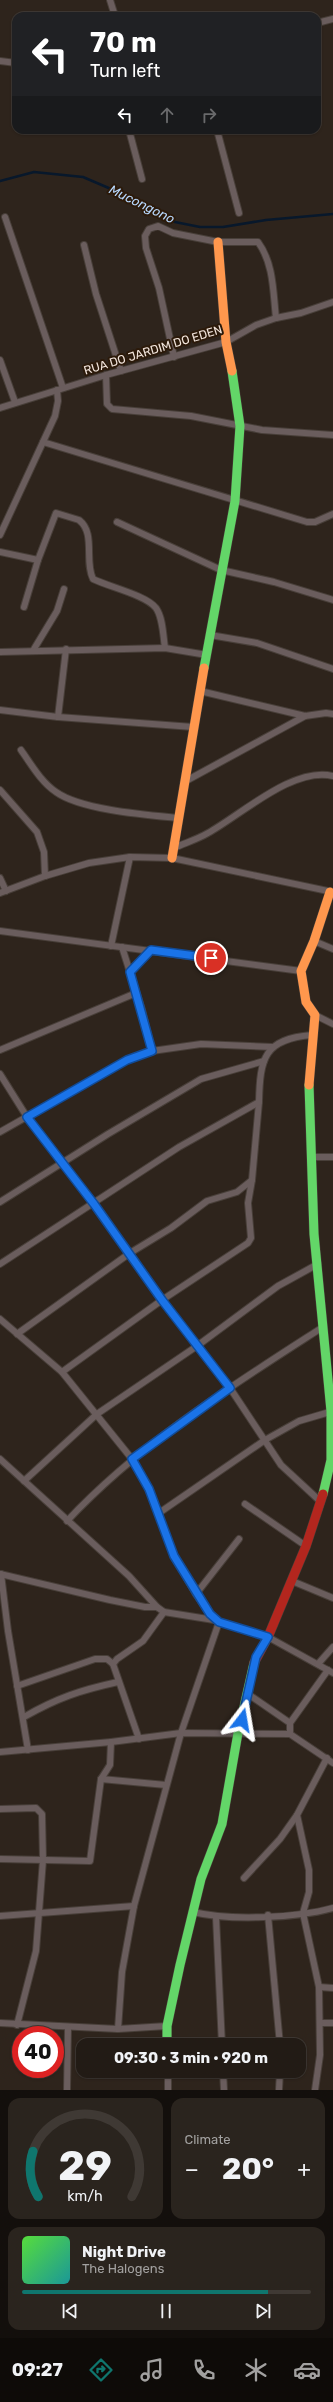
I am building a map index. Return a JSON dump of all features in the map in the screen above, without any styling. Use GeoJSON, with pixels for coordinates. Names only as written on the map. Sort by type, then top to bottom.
{"type":"FeatureCollection","features":[{"type":"Feature","properties":{"kind":"street"},"geometry":{"type":"LineString","coordinates":[[110,0],[114,12]]}},
{"type":"Feature","properties":{"kind":"street"},"geometry":{"type":"LineString","coordinates":[[321,22],[333,19]]}},
{"type":"Feature","properties":{"kind":"street"},"geometry":{"type":"LineString","coordinates":[[0,60],[12,62]]}},
{"type":"Feature","properties":{"kind":"street"},"geometry":{"type":"LineString","coordinates":[[130,134],[142,179]]}},
{"type":"Feature","properties":{"kind":"street"},"geometry":{"type":"LineString","coordinates":[[218,134],[239,213]]}},
{"type":"Feature","properties":{"kind":"street"},"geometry":{"type":"LineString","coordinates":[[0,535],[56,416],[60,389],[5,217]]}},
{"type":"Feature","properties":{"kind":"street"},"geometry":{"type":"LineString","coordinates":[[174,357],[159,288],[146,248],[145,236],[149,229],[158,226],[173,232],[218,242],[258,242],[267,254],[271,271],[276,318]]}},
{"type":"Feature","properties":{"kind":"street"},"geometry":{"type":"LineString","coordinates":[[172,858],[220,570],[235,501],[240,426],[236,390],[226,342],[218,242]]}},
{"type":"Feature","properties":{"kind":"street"},"geometry":{"type":"LineString","coordinates":[[84,245],[96,294],[121,371]]}},
{"type":"Feature","properties":{"kind":"street","name":"RUA DO JARDIM DO EDEN"},"geometry":{"type":"LineString","coordinates":[[0,408],[15,402],[106,375],[226,342],[256,325],[276,318],[301,313],[333,302]]}},
{"type":"Feature","properties":{"kind":"street"},"geometry":{"type":"LineString","coordinates":[[0,360],[15,402]]}},
{"type":"Feature","properties":{"kind":"street"},"geometry":{"type":"LineString","coordinates":[[106,375],[107,404],[112,409],[162,412],[262,430],[333,435]]}},
{"type":"Feature","properties":{"kind":"street"},"geometry":{"type":"LineString","coordinates":[[43,442],[307,522],[315,522],[333,514]]}},
{"type":"Feature","properties":{"kind":"street"},"geometry":{"type":"LineString","coordinates":[[24,607],[38,560],[56,513],[80,520],[88,534],[90,572],[94,578],[145,600],[155,607],[160,618],[165,648]]}},
{"type":"Feature","properties":{"kind":"street"},"geometry":{"type":"LineString","coordinates":[[117,522],[220,570],[274,582],[333,600]]}},
{"type":"Feature","properties":{"kind":"street"},"geometry":{"type":"LineString","coordinates":[[0,552],[38,560]]}},
{"type":"Feature","properties":{"kind":"street"},"geometry":{"type":"LineString","coordinates":[[34,649],[57,611],[64,589]]}},
{"type":"Feature","properties":{"kind":"street"},"geometry":{"type":"LineString","coordinates":[[210,635],[264,645],[333,669]]}},
{"type":"Feature","properties":{"kind":"street"},"geometry":{"type":"LineString","coordinates":[[0,652],[34,649],[165,648],[207,655]]}},
{"type":"Feature","properties":{"kind":"street"},"geometry":{"type":"LineString","coordinates":[[58,717],[66,649]]}},
{"type":"Feature","properties":{"kind":"street"},"geometry":{"type":"LineString","coordinates":[[200,691],[305,716]]}},
{"type":"Feature","properties":{"kind":"street"},"geometry":{"type":"LineString","coordinates":[[0,710],[58,717],[193,727]]}},
{"type":"Feature","properties":{"kind":"street"},"geometry":{"type":"LineString","coordinates":[[184,782],[305,716],[326,713],[333,714]]}},
{"type":"Feature","properties":{"kind":"street"},"geometry":{"type":"LineString","coordinates":[[21,750],[40,778],[56,793],[101,808],[178,818]]}},
{"type":"Feature","properties":{"kind":"street"},"geometry":{"type":"LineString","coordinates":[[174,848],[207,834],[292,780],[314,773],[333,776]]}},
{"type":"Feature","properties":{"kind":"street"},"geometry":{"type":"LineString","coordinates":[[0,790],[37,832],[44,852],[45,876]]}},
{"type":"Feature","properties":{"kind":"street"},"geometry":{"type":"LineString","coordinates":[[111,946],[130,857]]}},
{"type":"Feature","properties":{"kind":"street"},"geometry":{"type":"LineString","coordinates":[[0,878],[3,892],[45,876],[89,863],[130,857],[172,858],[331,892],[314,941],[301,971],[306,1002],[315,1015],[333,1024]]}},
{"type":"Feature","properties":{"kind":"street"},"geometry":{"type":"LineString","coordinates":[[0,931],[301,971]]}},
{"type":"Feature","properties":{"kind":"street"},"geometry":{"type":"LineString","coordinates":[[314,941],[333,949]]}},
{"type":"Feature","properties":{"kind":"street"},"geometry":{"type":"LineString","coordinates":[[122,947],[152,1051]]}},
{"type":"Feature","properties":{"kind":"street"},"geometry":{"type":"LineString","coordinates":[[130,972],[151,950]]}},
{"type":"Feature","properties":{"kind":"street"},"geometry":{"type":"LineString","coordinates":[[0,1050],[136,993]]}},
{"type":"Feature","properties":{"kind":"street"},"geometry":{"type":"LineString","coordinates":[[167,2038],[167,2026],[201,1879],[222,1824],[238,1733],[256,1657],[268,1637],[306,1546],[321,1502],[331,1460],[332,1411],[314,1234],[309,1081],[315,1015]]}},
{"type":"Feature","properties":{"kind":"street"},"geometry":{"type":"LineString","coordinates":[[62,1372],[162,1300],[248,1243],[251,1238],[248,1202],[252,1180],[259,1102],[259,1082],[264,1061],[273,1046],[282,1040],[312,1035]]}},
{"type":"Feature","properties":{"kind":"street"},"geometry":{"type":"LineString","coordinates":[[0,1132],[127,1060],[152,1051],[201,1044],[273,1046]]}},
{"type":"Feature","properties":{"kind":"street"},"geometry":{"type":"LineString","coordinates":[[0,1202],[108,1134],[201,1079],[264,1061]]}},
{"type":"Feature","properties":{"kind":"street"},"geometry":{"type":"LineString","coordinates":[[0,1074],[27,1117],[94,1204],[162,1300],[230,1388],[281,1465],[321,1502]]}},
{"type":"Feature","properties":{"kind":"street"},"geometry":{"type":"LineString","coordinates":[[0,1264],[94,1204],[179,1147],[259,1102]]}},
{"type":"Feature","properties":{"kind":"street"},"geometry":{"type":"LineString","coordinates":[[312,1157],[333,1157]]}},
{"type":"Feature","properties":{"kind":"street"},"geometry":{"type":"LineString","coordinates":[[17,1334],[130,1254],[171,1228],[207,1201],[237,1192],[252,1180]]}},
{"type":"Feature","properties":{"kind":"street"},"geometry":{"type":"LineString","coordinates":[[24,1481],[97,1414],[197,1346],[278,1286],[318,1264]]}},
{"type":"Feature","properties":{"kind":"street"},"geometry":{"type":"LineString","coordinates":[[0,1319],[62,1372],[132,1459],[149,1489],[174,1556],[196,1594],[217,1621]]}},
{"type":"Feature","properties":{"kind":"street"},"geometry":{"type":"LineString","coordinates":[[67,1521],[96,1490],[132,1459],[230,1388],[323,1327]]}},
{"type":"Feature","properties":{"kind":"street"},"geometry":{"type":"LineString","coordinates":[[159,1513],[265,1440],[299,1421],[332,1411]]}},
{"type":"Feature","properties":{"kind":"street"},"geometry":{"type":"LineString","coordinates":[[0,1459],[134,1582],[157,1607],[164,1612],[217,1621],[268,1637],[330,1671],[290,1723],[290,1734]]}},
{"type":"Feature","properties":{"kind":"street"},"geometry":{"type":"LineString","coordinates":[[245,1504],[306,1546]]}},
{"type":"Feature","properties":{"kind":"street"},"geometry":{"type":"LineString","coordinates":[[196,1594],[239,1539]]}},
{"type":"Feature","properties":{"kind":"street"},"geometry":{"type":"LineString","coordinates":[[28,1750],[24,1717],[17,1686],[0,1574],[110,1600],[157,1607]]}},
{"type":"Feature","properties":{"kind":"street"},"geometry":{"type":"LineString","coordinates":[[292,1581],[333,1598]]}},
{"type":"Feature","properties":{"kind":"street"},"geometry":{"type":"LineString","coordinates":[[113,1664],[117,1658],[143,1642],[164,1612]]}},
{"type":"Feature","properties":{"kind":"street"},"geometry":{"type":"LineString","coordinates":[[118,2029],[122,1972],[134,1906],[181,1733],[217,1621]]}},
{"type":"Feature","properties":{"kind":"street"},"geometry":{"type":"LineString","coordinates":[[318,1664],[333,1648]]}},
{"type":"Feature","properties":{"kind":"street"},"geometry":{"type":"LineString","coordinates":[[17,1686],[95,1659],[107,1659],[113,1664],[139,1739]]}},
{"type":"Feature","properties":{"kind":"street"},"geometry":{"type":"LineString","coordinates":[[24,1717],[53,1700],[84,1690],[118,1682]]}},
{"type":"Feature","properties":{"kind":"street"},"geometry":{"type":"LineString","coordinates":[[248,1694],[290,1723]]}},
{"type":"Feature","properties":{"kind":"street"},"geometry":{"type":"LineString","coordinates":[[0,1752],[111,1742],[181,1733],[290,1734],[333,1762]]}},
{"type":"Feature","properties":{"kind":"street"},"geometry":{"type":"LineString","coordinates":[[0,1859],[90,1861],[101,1779],[110,1765],[111,1742]]}},
{"type":"Feature","properties":{"kind":"street"},"geometry":{"type":"LineString","coordinates":[[244,1878],[280,1839],[297,1815],[327,1758]]}},
{"type":"Feature","properties":{"kind":"street"},"geometry":{"type":"LineString","coordinates":[[101,1779],[166,1785]]}},
{"type":"Feature","properties":{"kind":"street"},"geometry":{"type":"LineString","coordinates":[[0,1809],[39,1810],[42,1814],[43,1860],[35,1962],[18,2025]]}},
{"type":"Feature","properties":{"kind":"street"},"geometry":{"type":"LineString","coordinates":[[297,1815],[310,1870],[309,1892],[303,1913],[319,1987],[320,2055],[316,2090]]}},
{"type":"Feature","properties":{"kind":"street"},"geometry":{"type":"LineString","coordinates":[[0,1916],[134,1906]]}},
{"type":"Feature","properties":{"kind":"street"},"geometry":{"type":"LineString","coordinates":[[193,1912],[216,1917],[303,1913],[333,1908]]}},
{"type":"Feature","properties":{"kind":"street"},"geometry":{"type":"LineString","coordinates":[[268,1915],[279,2038]]}},
{"type":"Feature","properties":{"kind":"street"},"geometry":{"type":"LineString","coordinates":[[216,1917],[222,2038]]}},
{"type":"Feature","properties":{"kind":"street"},"geometry":{"type":"LineString","coordinates":[[319,1987],[333,1988]]}},
{"type":"Feature","properties":{"kind":"street"},"geometry":{"type":"LineString","coordinates":[[0,2023],[68,2028],[118,2029],[167,2026]]}},
{"type":"Feature","properties":{"kind":"street"},"geometry":{"type":"LineString","coordinates":[[320,2023],[333,2023]]}},
{"type":"Feature","properties":{"kind":"street"},"geometry":{"type":"LineString","coordinates":[[67,2090],[68,2028]]}},
{"type":"Feature","properties":{"kind":"street"},"geometry":{"type":"LineString","coordinates":[[168,2078],[168,2090]]}},
{"type":"Feature","properties":{"kind":"street"},"geometry":{"type":"LineString","coordinates":[[223,2078],[224,2090]]}},
{"type":"Feature","properties":{"kind":"street"},"geometry":{"type":"LineString","coordinates":[[279,2090],[280,2078]]}},
{"type":"Feature","properties":{"kind":"waterway","name":"Mucongono"},"geometry":{"type":"LineString","coordinates":[[0,181],[34,172],[83,177],[132,198],[152,211],[175,222],[200,227],[223,227],[266,220],[333,214]]}},
{"type":"Feature","properties":{"kind":"traffic: fast"},"geometry":{"type":"LineString","coordinates":[[204,668],[235,501],[240,426],[232,371]]}},
{"type":"Feature","properties":{"kind":"traffic: fast"},"geometry":{"type":"LineString","coordinates":[[309,1085],[314,1234],[331,1411],[331,1460],[323,1494]]}},
{"type":"Feature","properties":{"kind":"traffic: fast"},"geometry":{"type":"LineString","coordinates":[[167,2038],[167,2026],[180,1965],[201,1879],[222,1824],[238,1733],[254,1663]]}},
{"type":"Feature","properties":{"kind":"traffic: slow"},"geometry":{"type":"LineString","coordinates":[[218,242],[226,342],[232,371]]}},
{"type":"Feature","properties":{"kind":"traffic: slow"},"geometry":{"type":"LineString","coordinates":[[172,858],[204,668]]}},
{"type":"Feature","properties":{"kind":"traffic: slow"},"geometry":{"type":"LineString","coordinates":[[309,1085],[315,1015],[306,1002],[301,971],[314,941],[330,892]]}},
{"type":"Feature","properties":{"kind":"traffic: jam"},"geometry":{"type":"LineString","coordinates":[[254,1663],[268,1637],[306,1546],[323,1494]]}},
{"type":"Feature","properties":{"kind":"route"},"geometry":{"type":"LineString","coordinates":[[211,958],[151,950],[130,972],[142,1010],[152,1051],[127,1060],[27,1117],[94,1204],[162,1300],[230,1388],[132,1459],[149,1489],[174,1556],[196,1594],[214,1620],[268,1637],[256,1657],[242,1720]]}}]}
